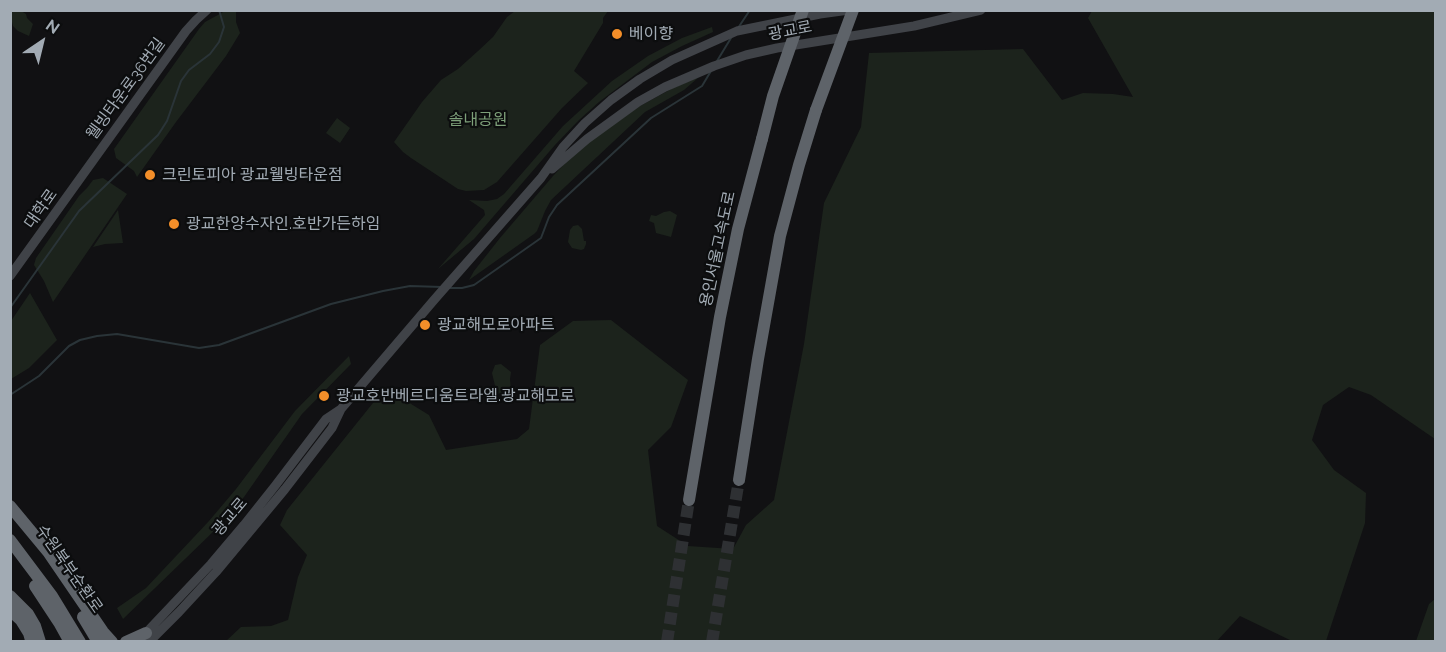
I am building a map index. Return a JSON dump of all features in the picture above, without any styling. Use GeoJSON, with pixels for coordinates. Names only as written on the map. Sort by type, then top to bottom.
{"type":"FeatureCollection","features":[{"type":"Feature","properties":{"kind":"highway","name":"용인서울고속도로"},"geometry":{"type":"LineString","coordinates":[[689,500],[738,229],[773,96],[803,10]]}},
{"type":"Feature","properties":{"kind":"highway"},"geometry":{"type":"LineString","coordinates":[[739,480],[780,236],[816,110],[851,10]]}},
{"type":"Feature","properties":{"kind":"highway"},"geometry":{"type":"LineString","coordinates":[[10,506],[49,553],[112,642]]}},
{"type":"Feature","properties":{"kind":"highway","name":"수원북부순환로"},"geometry":{"type":"LineString","coordinates":[[10,516],[62,585],[98,641]]}},
{"type":"Feature","properties":{"kind":"highway","name":"수원북부순환로"},"geometry":{"type":"LineString","coordinates":[[10,540],[52,596],[80,642]]}},
{"type":"Feature","properties":{"kind":"highway"},"geometry":{"type":"LineString","coordinates":[[10,550],[70,642]]}},
{"type":"Feature","properties":{"kind":"highway"},"geometry":{"type":"LineString","coordinates":[[10,596],[28,614],[40,642]]}},
{"type":"Feature","properties":{"kind":"highway"},"geometry":{"type":"LineString","coordinates":[[10,609],[21,620],[32,642]]}},
{"type":"Feature","properties":{"kind":"highway"},"geometry":{"type":"LineString","coordinates":[[126,642],[144,639]]}},
{"type":"Feature","properties":{"kind":"main road","name":"웰빙타운로36번길"},"geometry":{"type":"LineString","coordinates":[[95,159],[186,31],[207,10]]}},
{"type":"Feature","properties":{"kind":"main road","name":"광교로"},"geometry":{"type":"LineString","coordinates":[[144,639],[244,525],[326,419],[341,409],[541,178],[563,147],[585,123],[640,79],[672,60],[726,35],[749,28],[851,10]]}},
{"type":"Feature","properties":{"kind":"main road","name":"광교로"},"geometry":{"type":"LineString","coordinates":[[541,178],[622,113],[665,87],[698,72],[746,55],[914,26],[981,10]]}},
{"type":"Feature","properties":{"kind":"main road","name":"대학로"},"geometry":{"type":"LineString","coordinates":[[10,276],[95,159]]}},
{"type":"Feature","properties":{"kind":"green space"},"geometry":{"type":"Polygon","coordinates":[[[227,10],[236,11],[236,22],[240,33],[226,56],[137,177],[134,171],[116,158],[114,149],[199,29],[205,22],[227,10]]]}},
{"type":"Feature","properties":{"kind":"green space"},"geometry":{"type":"Polygon","coordinates":[[[12,11],[21,11],[26,14],[33,24],[29,36],[13,26],[12,11]]]}},
{"type":"Feature","properties":{"kind":"green space","name":"솔내공원"},"geometry":{"type":"Polygon","coordinates":[[[515,11],[608,11],[574,71],[588,83],[562,108],[497,182],[484,190],[458,189],[411,158],[394,142],[422,102],[441,80],[458,69],[478,51],[515,11]]]}},
{"type":"Feature","properties":{"kind":"green space"},"geometry":{"type":"Polygon","coordinates":[[[1092,11],[1435,11],[1435,439],[1371,395],[1349,387],[1323,405],[1312,440],[1334,470],[1366,493],[1365,523],[1326,641],[1292,641],[1240,616],[1216,642],[226,641],[241,627],[271,626],[288,620],[298,577],[307,555],[280,525],[287,510],[385,388],[429,415],[446,450],[517,439],[529,429],[540,345],[573,321],[611,320],[688,380],[671,427],[648,450],[657,526],[688,546],[733,549],[746,525],[774,500],[804,344],[824,203],[861,127],[869,53],[1023,49],[1062,100],[1083,93],[1133,97],[1088,18],[1092,11]]]}},
{"type":"Feature","properties":{"kind":"green space"},"geometry":{"type":"Polygon","coordinates":[[[712,27],[713,32],[652,62],[599,102],[555,145],[474,239],[438,269],[485,215],[484,210],[469,200],[497,199],[504,194],[563,126],[612,81],[648,56],[682,38],[712,27]]]}},
{"type":"Feature","properties":{"kind":"green space"},"geometry":{"type":"Polygon","coordinates":[[[699,77],[684,90],[645,112],[551,200],[534,234],[469,280],[500,238],[570,158],[640,106],[699,77]]]}},
{"type":"Feature","properties":{"kind":"green space"},"geometry":{"type":"Polygon","coordinates":[[[337,118],[350,128],[340,143],[326,133],[337,118]]]}},
{"type":"Feature","properties":{"kind":"green space"},"geometry":{"type":"Polygon","coordinates":[[[103,178],[127,194],[53,302],[34,265],[36,258],[79,196],[93,180],[103,178]]]}},
{"type":"Feature","properties":{"kind":"green space"},"geometry":{"type":"Polygon","coordinates":[[[118,210],[123,243],[93,247],[118,210]]]}},
{"type":"Feature","properties":{"kind":"green space"},"geometry":{"type":"Polygon","coordinates":[[[670,211],[677,215],[671,237],[656,233],[654,223],[649,221],[651,215],[656,216],[670,211]]]}},
{"type":"Feature","properties":{"kind":"green space"},"geometry":{"type":"Polygon","coordinates":[[[578,225],[586,241],[584,249],[581,250],[572,248],[568,242],[570,230],[573,226],[578,225]]]}},
{"type":"Feature","properties":{"kind":"green space"},"geometry":{"type":"Polygon","coordinates":[[[30,293],[57,340],[29,368],[11,379],[11,321],[30,293]]]}},
{"type":"Feature","properties":{"kind":"green space"},"geometry":{"type":"Polygon","coordinates":[[[349,356],[351,364],[302,414],[244,497],[216,529],[123,619],[117,608],[146,588],[209,521],[295,411],[349,356]]]}},
{"type":"Feature","properties":{"kind":"green space"},"geometry":{"type":"Polygon","coordinates":[[[501,364],[511,372],[511,391],[497,394],[492,373],[495,365],[501,364]]]}},
{"type":"Feature","properties":{"kind":"green space"},"geometry":{"type":"Polygon","coordinates":[[[1435,599],[1435,641],[1416,641],[1429,604],[1435,599]]]}},
{"type":"Feature","properties":{"kind":"waterway"},"geometry":{"type":"LineString","coordinates":[[10,308],[79,211],[158,135],[167,121],[181,81],[189,70],[210,54],[219,42],[224,27],[219,10]]}},
{"type":"Feature","properties":{"kind":"waterway"},"geometry":{"type":"LineString","coordinates":[[738,28],[750,10]]}},
{"type":"Feature","properties":{"kind":"waterway"},"geometry":{"type":"LineString","coordinates":[[717,61],[731,38]]}},
{"type":"Feature","properties":{"kind":"waterway"},"geometry":{"type":"LineString","coordinates":[[448,288],[474,285],[541,238],[549,217],[557,205],[651,118],[702,86],[711,71]]}},
{"type":"Feature","properties":{"kind":"waterway"},"geometry":{"type":"LineString","coordinates":[[10,395],[39,376],[69,346],[80,340],[117,334],[199,348],[219,345],[331,304],[410,286],[442,287]]}},
{"type":"Feature","properties":{"kind":"tunnel"},"geometry":{"type":"LineString","coordinates":[[712,642],[739,480]]}},
{"type":"Feature","properties":{"kind":"tunnel"},"geometry":{"type":"LineString","coordinates":[[667,642],[689,500]]}},
{"type":"Feature","properties":{"kind":"place","name":"베이향"},"geometry":{"type":"Point","coordinates":[617,34]}},
{"type":"Feature","properties":{"kind":"place","name":"크린토피아 광교웰빙타운점"},"geometry":{"type":"Point","coordinates":[150,175]}},
{"type":"Feature","properties":{"kind":"place","name":"광교한양수자인.호반가든하임"},"geometry":{"type":"Point","coordinates":[174,224]}},
{"type":"Feature","properties":{"kind":"place","name":"광교해모로아파트"},"geometry":{"type":"Point","coordinates":[425,325]}},
{"type":"Feature","properties":{"kind":"place","name":"광교호반베르디움트라엘.광교해모로"},"geometry":{"type":"Point","coordinates":[324,396]}}]}
